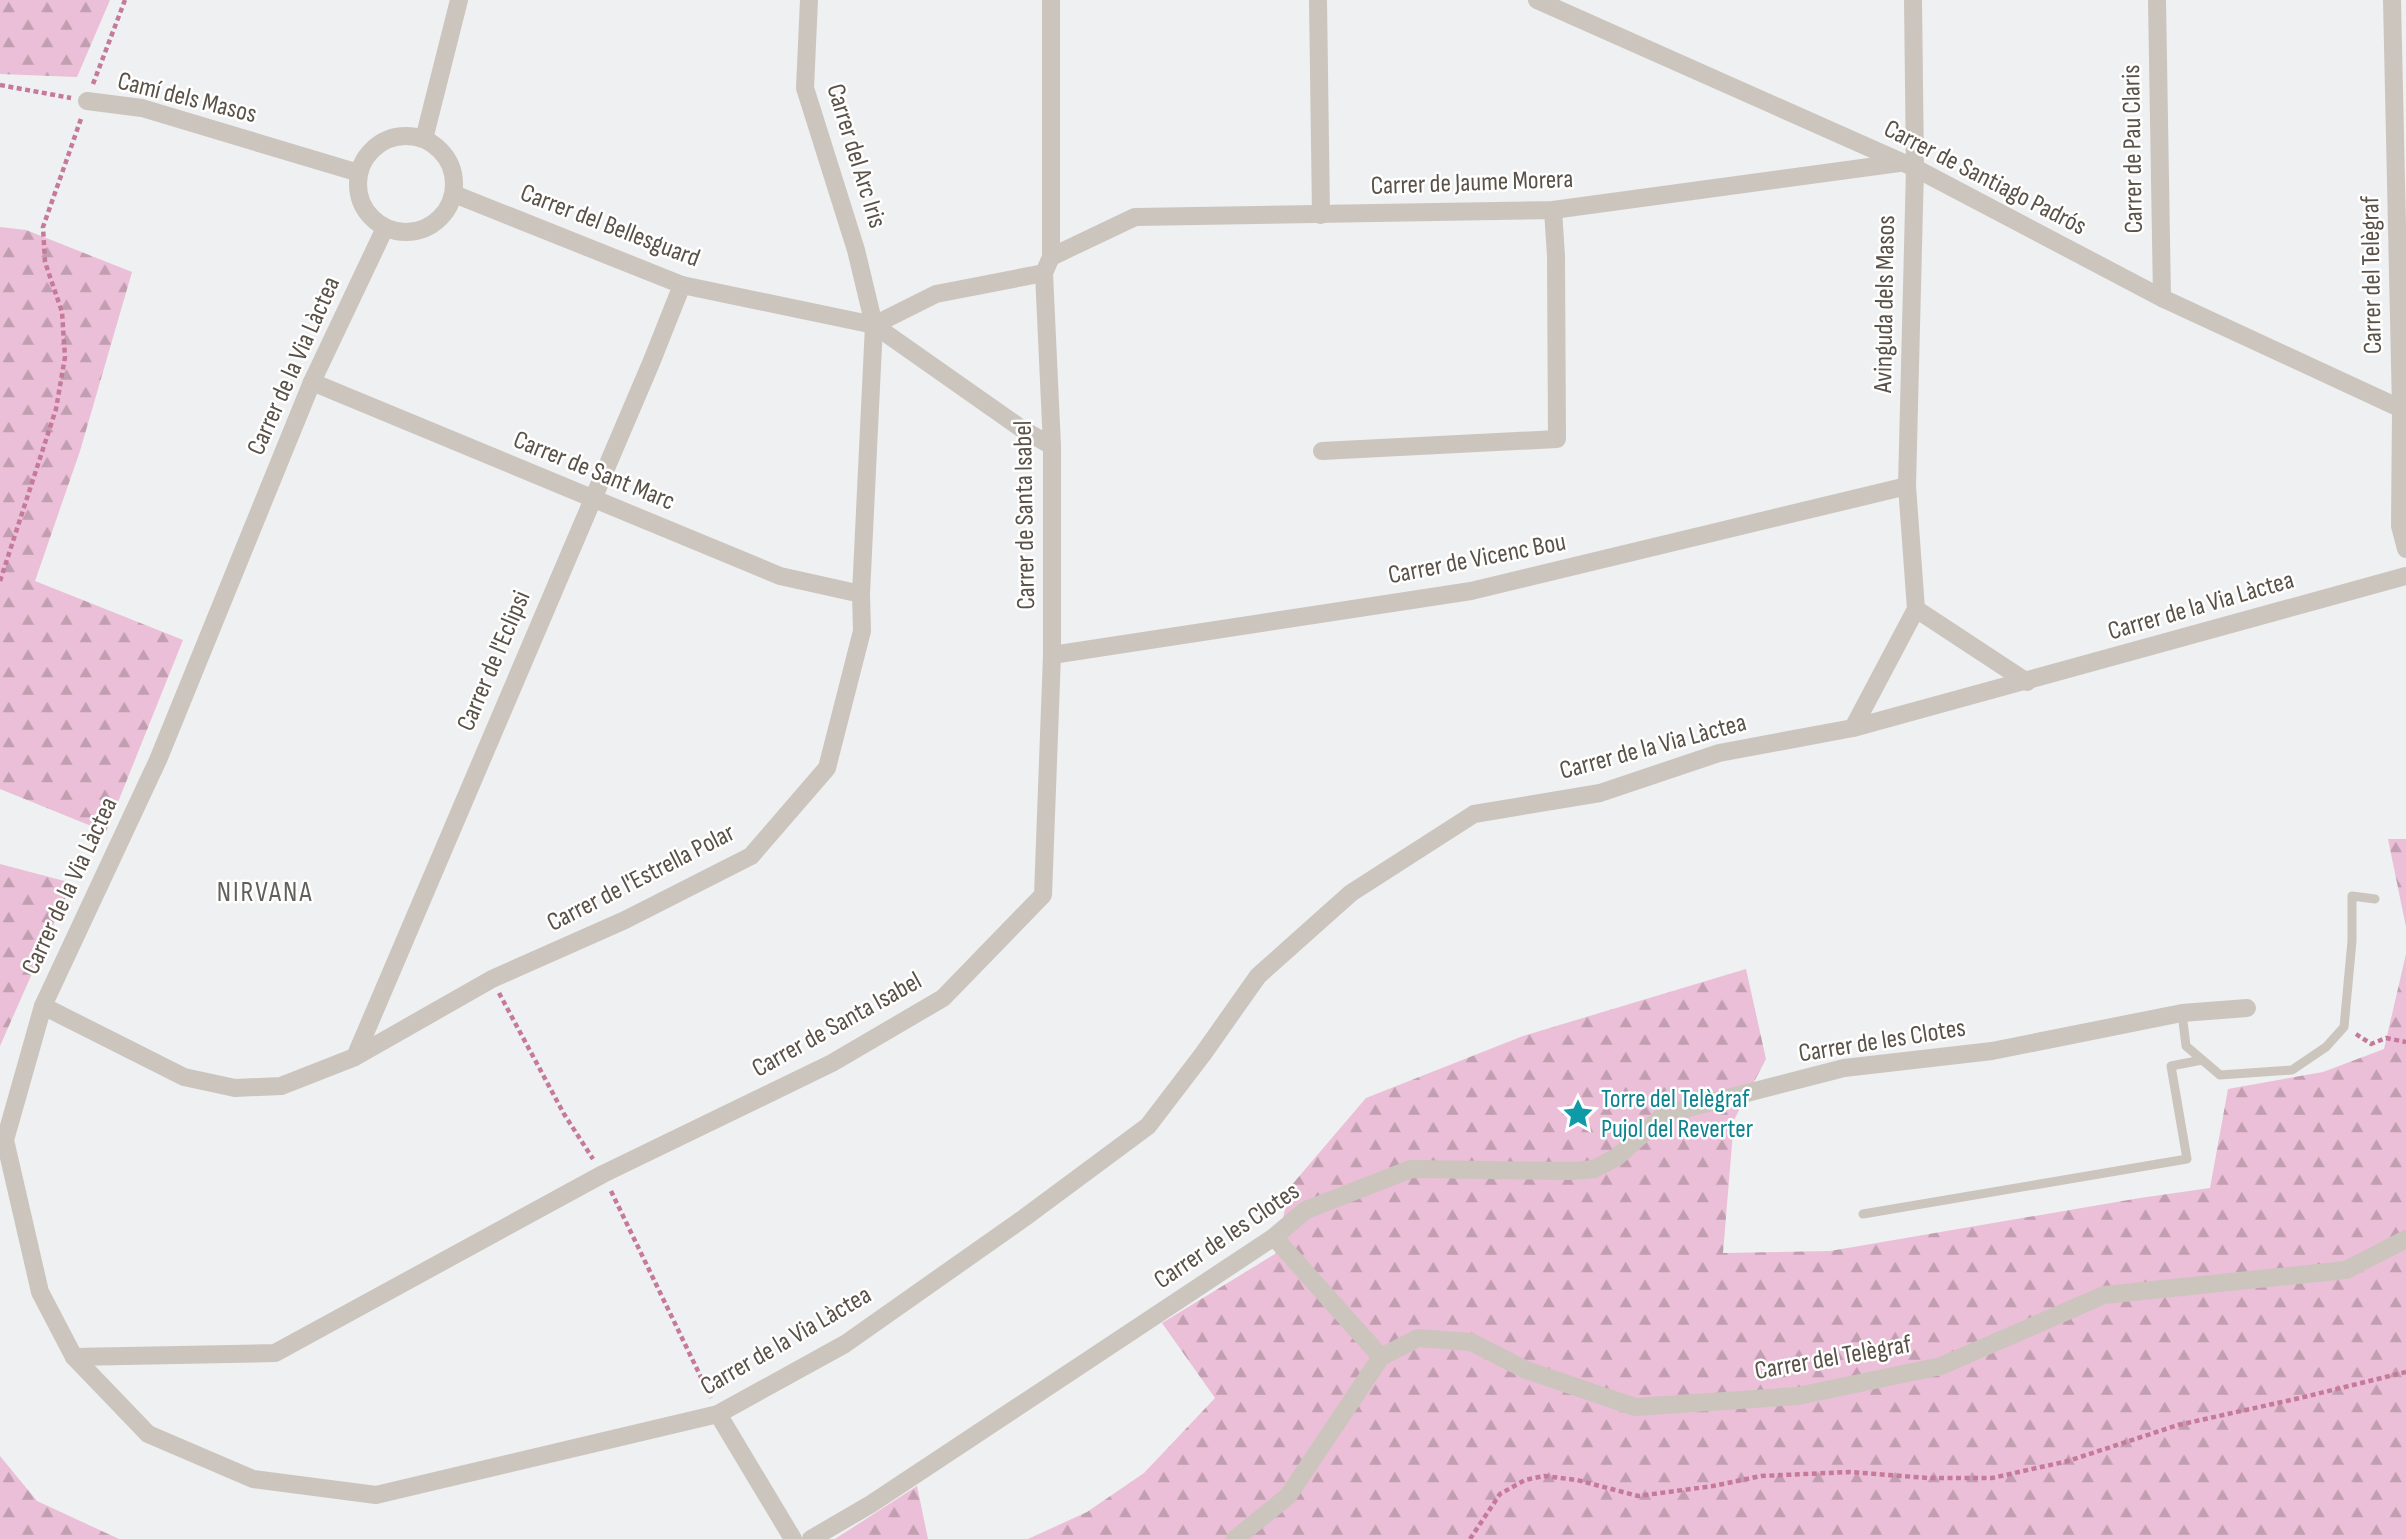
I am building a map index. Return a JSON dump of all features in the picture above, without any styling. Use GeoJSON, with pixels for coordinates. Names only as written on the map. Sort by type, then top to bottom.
{"type":"FeatureCollection","features":[{"type":"Feature","properties":{"kind":"street"},"geometry":{"type":"LineString","coordinates":[[424,139],[459,0]]}},
{"type":"Feature","properties":{"kind":"street","name":"Carrer del Arc Iris"},"geometry":{"type":"LineString","coordinates":[[809,0],[805,88],[856,250],[874,325]]}},
{"type":"Feature","properties":{"kind":"street","name":"Carrer de Santa Isabel"},"geometry":{"type":"LineString","coordinates":[[74,1357],[275,1353],[603,1174],[832,1063],[943,998],[1043,895],[1052,655],[1052,446],[1047,265],[1051,0]]}},
{"type":"Feature","properties":{"kind":"street"},"geometry":{"type":"LineString","coordinates":[[1318,0],[1321,215]]}},
{"type":"Feature","properties":{"kind":"street","name":"Carrer de Santiago Padrós"},"geometry":{"type":"LineString","coordinates":[[1537,0],[1908,166],[2162,298],[2403,410]]}},
{"type":"Feature","properties":{"kind":"street","name":"Avinguda dels Masos"},"geometry":{"type":"LineString","coordinates":[[1913,0],[1908,166],[1907,486],[1916,609]]}},
{"type":"Feature","properties":{"kind":"street","name":"Carrer de Pau Claris"},"geometry":{"type":"LineString","coordinates":[[2157,0],[2162,298]]}},
{"type":"Feature","properties":{"kind":"street","name":"Carrer del Telègraf"},"geometry":{"type":"LineString","coordinates":[[2392,0],[2401,129],[2403,410],[2400,526],[2406,549]]}},
{"type":"Feature","properties":{"kind":"street","name":"Camí dels Masos"},"geometry":{"type":"LineString","coordinates":[[87,101],[142,108],[359,173]]}},
{"type":"Feature","properties":{"kind":"street"},"geometry":{"type":"LineString","coordinates":[[404,135],[424,139],[438,147],[446,156],[454,177],[454,194],[449,207],[425,229],[403,232],[385,228],[371,217],[361,203],[359,173],[376,146],[389,138],[404,135]]}},
{"type":"Feature","properties":{"kind":"street","name":"Carrer de Jaume Morera"},"geometry":{"type":"LineString","coordinates":[[1047,265],[1135,217],[1553,209],[1908,166]]}},
{"type":"Feature","properties":{"kind":"street","name":"Carrer del Bellesguard"},"geometry":{"type":"LineString","coordinates":[[454,194],[682,285],[874,325],[1022,429],[1052,446]]}},
{"type":"Feature","properties":{"kind":"street"},"geometry":{"type":"LineString","coordinates":[[1322,451],[1557,439],[1556,256],[1553,209]]}},
{"type":"Feature","properties":{"kind":"street","name":"Carrer de la Via Làctea"},"geometry":{"type":"LineString","coordinates":[[385,228],[312,382],[158,760],[43,1006],[5,1140],[40,1292],[74,1357],[148,1434],[253,1479],[376,1495],[718,1415],[845,1344],[1024,1218],[1148,1126],[1258,976],[1351,892],[1474,814],[1600,793],[1719,753],[1853,728],[2406,576]]}},
{"type":"Feature","properties":{"kind":"street"},"geometry":{"type":"LineString","coordinates":[[874,325],[936,294],[1047,265]]}},
{"type":"Feature","properties":{"kind":"street","name":"Carrer de l'Eclipsi"},"geometry":{"type":"LineString","coordinates":[[355,1057],[682,285]]}},
{"type":"Feature","properties":{"kind":"street","name":"Carrer de l'Estrella Polar"},"geometry":{"type":"LineString","coordinates":[[43,1006],[184,1077],[235,1088],[281,1086],[355,1057],[492,979],[625,920],[751,856],[827,768],[862,631],[861,594],[874,325]]}},
{"type":"Feature","properties":{"kind":"street","name":"Carrer de Sant Marc"},"geometry":{"type":"LineString","coordinates":[[312,382],[780,576],[861,594]]}},
{"type":"Feature","properties":{"kind":"street","name":"Carrer de Vicenc Bou"},"geometry":{"type":"LineString","coordinates":[[1052,655],[1471,591],[1907,486]]}},
{"type":"Feature","properties":{"kind":"street"},"geometry":{"type":"LineString","coordinates":[[1853,728],[1916,609],[2027,682]]}},
{"type":"Feature","properties":{"kind":"street","name":"Carrer de les Clotes"},"geometry":{"type":"LineString","coordinates":[[811,1539],[871,1504],[1274,1237],[1306,1210],[1411,1169],[1594,1169],[1617,1157],[1665,1114],[1844,1068],[1992,1051],[2182,1013],[2247,1008]]}},
{"type":"Feature","properties":{"kind":"street"},"geometry":{"type":"LineString","coordinates":[[1236,1539],[1288,1496],[1381,1357],[1274,1237]]}},
{"type":"Feature","properties":{"kind":"street","name":"Carrer del Telègraf"},"geometry":{"type":"LineString","coordinates":[[1381,1357],[1418,1338],[1471,1342],[1526,1370],[1635,1406],[1798,1396],[1941,1366],[2104,1295],[2346,1270],[2406,1239]]}},
{"type":"Feature","properties":{"kind":"street"},"geometry":{"type":"LineString","coordinates":[[718,1415],[793,1539]]}},
{"type":"Feature","properties":{"kind":"lane"},"geometry":{"type":"LineString","coordinates":[[2182,1013],[2186,1046],[2220,1075],[2292,1070],[2326,1047],[2344,1027],[2352,941],[2352,897],[2375,899]]}},
{"type":"Feature","properties":{"kind":"lane"},"geometry":{"type":"LineString","coordinates":[[1863,1214],[2187,1159],[2171,1066],[2202,1060]]}},
{"type":"Feature","properties":{"kind":"path"},"geometry":{"type":"LineString","coordinates":[[0,581],[55,409],[65,357],[62,312],[45,262],[44,227],[125,0]]}},
{"type":"Feature","properties":{"kind":"path","name":"Camí dels Masos"},"geometry":{"type":"LineString","coordinates":[[0,85],[87,101]]}},
{"type":"Feature","properties":{"kind":"path"},"geometry":{"type":"LineString","coordinates":[[2344,1027],[2341,1025],[2371,1044],[2386,1038],[2406,1042]]}},
{"type":"Feature","properties":{"kind":"path"},"geometry":{"type":"LineString","coordinates":[[1470,1539],[1500,1494],[1525,1480],[1544,1476],[1577,1480],[1637,1496],[1713,1486],[1761,1476],[1850,1472],[1928,1478],[1992,1478],[2068,1461],[2178,1425],[2406,1372]]}},
{"type":"Feature","properties":{"kind":"green space"},"geometry":{"type":"Polygon","coordinates":[[[0,0],[110,0],[77,77],[0,74],[0,0]]]}},
{"type":"Feature","properties":{"kind":"green space"},"geometry":{"type":"Polygon","coordinates":[[[0,227],[26,230],[132,272],[80,451],[35,581],[183,640],[106,832],[0,789],[0,227]]]}},
{"type":"Feature","properties":{"kind":"green space"},"geometry":{"type":"Polygon","coordinates":[[[2388,839],[2406,839],[2406,927],[2388,839]]]}},
{"type":"Feature","properties":{"kind":"green space"},"geometry":{"type":"Polygon","coordinates":[[[0,864],[72,883],[0,1046],[0,864]]]}},
{"type":"Feature","properties":{"kind":"green space"},"geometry":{"type":"Polygon","coordinates":[[[2406,954],[2406,1539],[1028,1539],[1087,1512],[1144,1473],[1215,1398],[1162,1323],[1275,1254],[1290,1187],[1366,1098],[1523,1036],[1746,969],[1766,1059],[1734,1120],[1723,1253],[1830,1251],[2210,1188],[2228,1089],[2323,1072],[2384,1049],[2406,954]]]}},
{"type":"Feature","properties":{"kind":"green space"},"geometry":{"type":"Polygon","coordinates":[[[0,1456],[37,1501],[119,1539],[0,1539],[0,1456]]]}},
{"type":"Feature","properties":{"kind":"green space"},"geometry":{"type":"Polygon","coordinates":[[[917,1486],[928,1539],[835,1539],[917,1486]]]}},
{"type":"Feature","properties":{"kind":"place","name":"Torre del Telègraf Pujol del Reverter"},"geometry":{"type":"Point","coordinates":[1578,1114]}},
{"type":"Feature","properties":{"kind":"district","name":"NIRVANA"},"geometry":{"type":"Point","coordinates":[265,892]}}]}
